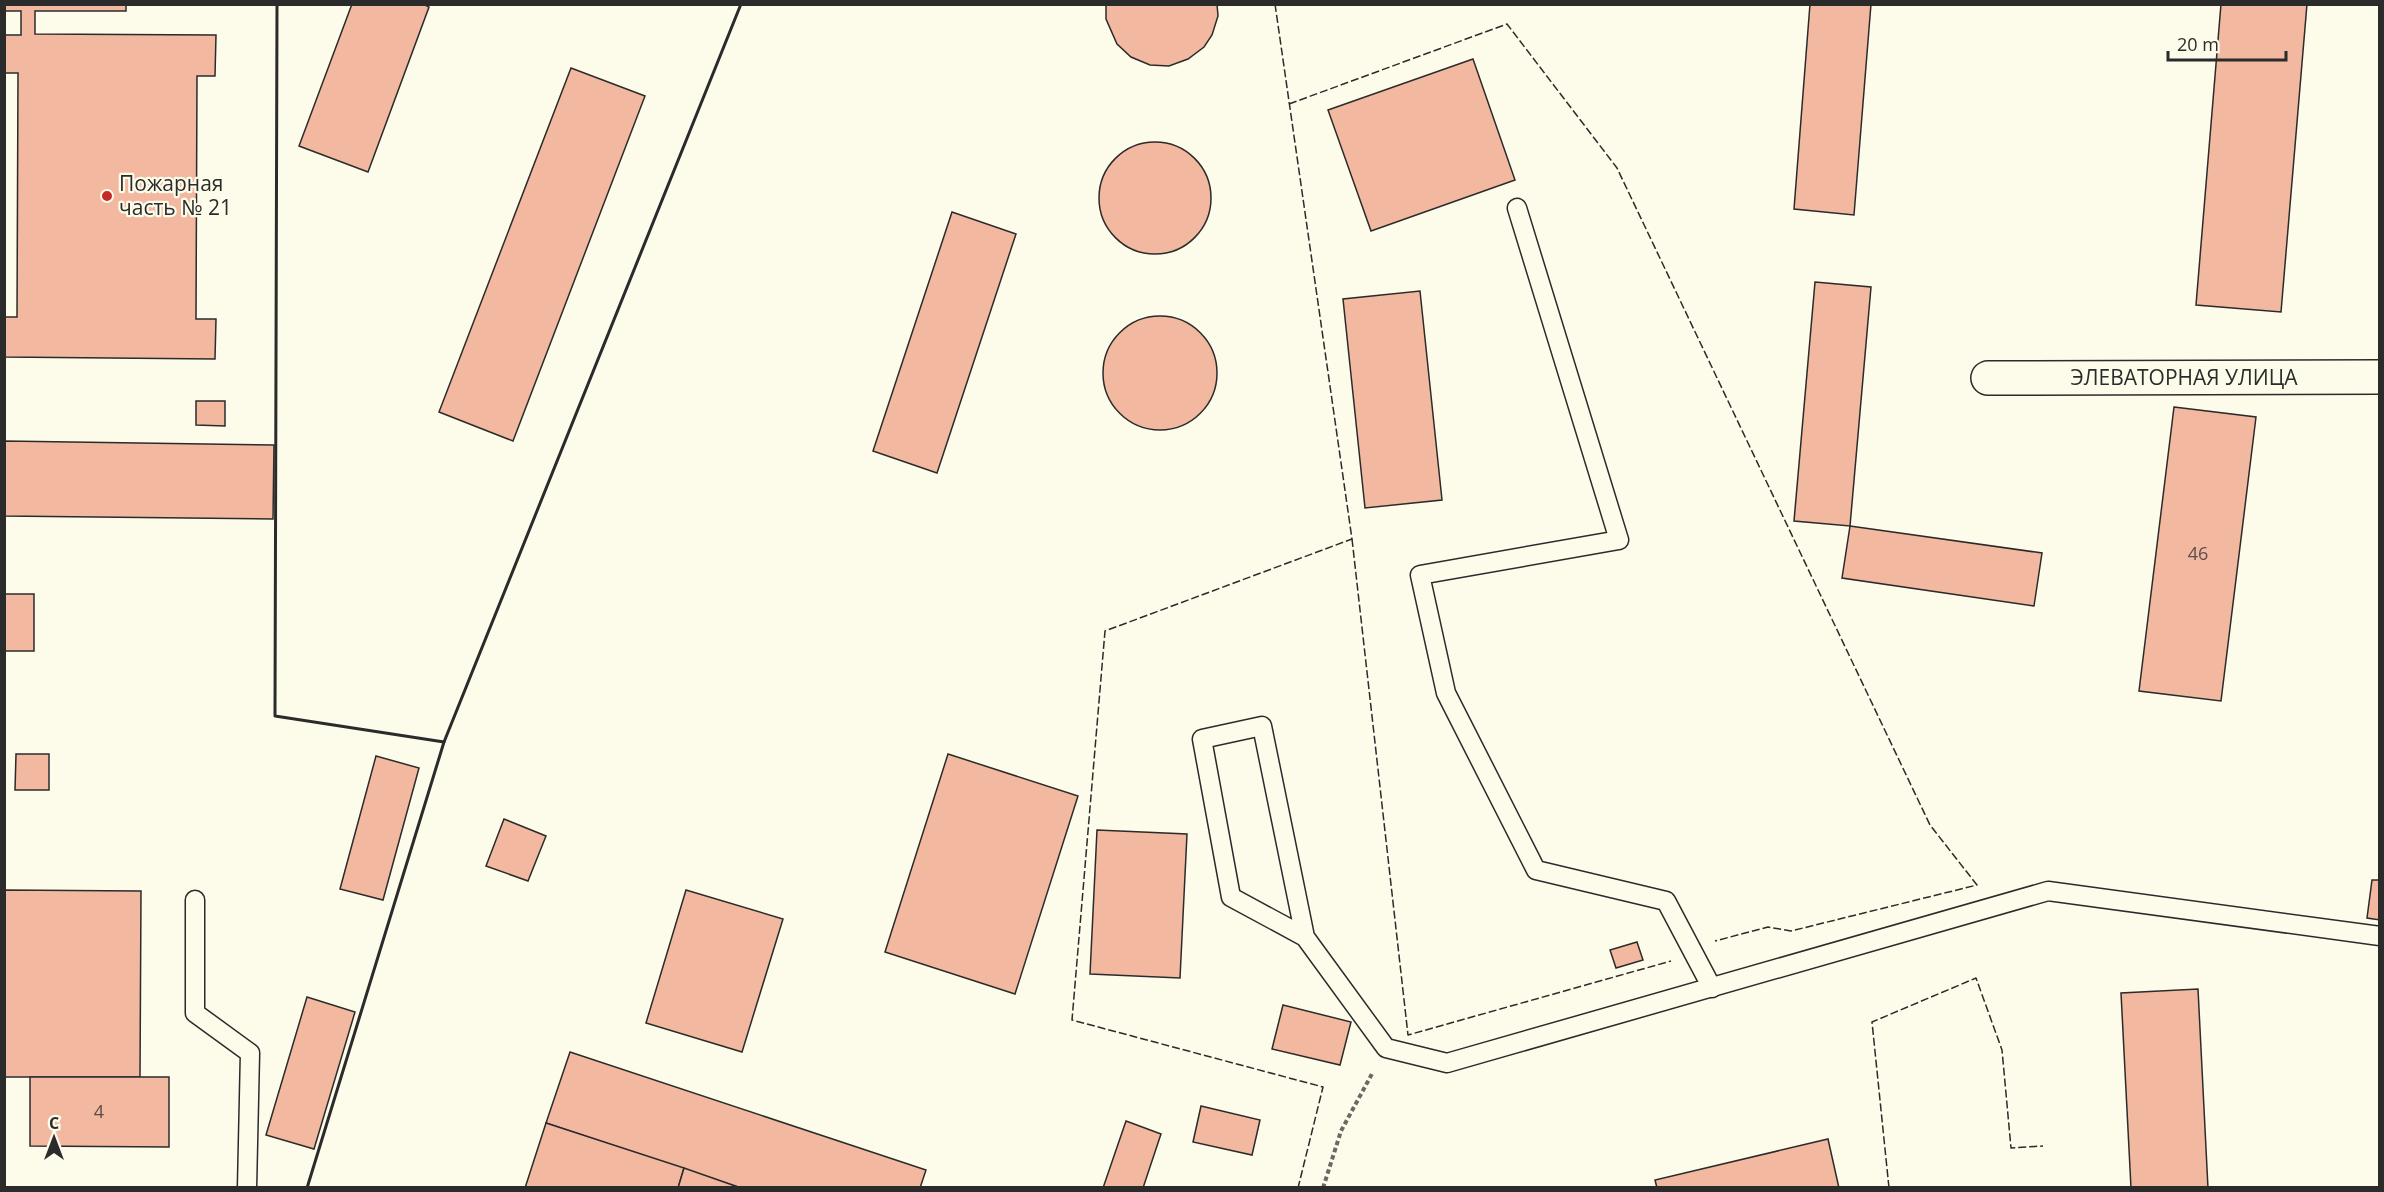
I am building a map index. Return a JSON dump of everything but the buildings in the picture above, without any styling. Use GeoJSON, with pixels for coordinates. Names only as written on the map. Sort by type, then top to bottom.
{"type":"FeatureCollection","features":[{"type":"Feature","properties":{"kind":"street","name":"ЭЛЕВАТОРНАЯ УЛИЦА"},"geometry":{"type":"LineString","coordinates":[[1988,378],[2379,377]]}},
{"type":"Feature","properties":{"kind":"lane"},"geometry":{"type":"LineString","coordinates":[[1517,208],[1619,540],[1420,575],[1446,693],[1536,870],[1666,901],[1712,988]]}},
{"type":"Feature","properties":{"kind":"lane"},"geometry":{"type":"LineString","coordinates":[[1305,937],[1231,897],[1202,739],[1262,726],[1305,937],[1386,1048],[1447,1063],[2048,891],[2379,936]]}},
{"type":"Feature","properties":{"kind":"lane"},"geometry":{"type":"LineString","coordinates":[[195,900],[195,1013],[250,1053],[247,1188]]}},
{"type":"Feature","properties":{"kind":"path"},"geometry":{"type":"LineString","coordinates":[[1323,1188],[1341,1131],[1386,1048]]}},
{"type":"Feature","properties":{"kind":"fence"},"geometry":{"type":"LineString","coordinates":[[1275,4],[1352,539],[1105,631],[1072,1020],[1323,1087],[1298,1188]]}},
{"type":"Feature","properties":{"kind":"fence"},"geometry":{"type":"LineString","coordinates":[[1289,104],[1507,24],[1617,168],[1930,825],[1977,885],[1791,931],[1768,927],[1715,941]]}},
{"type":"Feature","properties":{"kind":"fence"},"geometry":{"type":"LineString","coordinates":[[1352,539],[1408,1035],[1671,961]]}},
{"type":"Feature","properties":{"kind":"fence"},"geometry":{"type":"LineString","coordinates":[[1889,1188],[1872,1022],[1976,978],[2002,1050],[2011,1148],[2043,1146]]}},
{"type":"Feature","properties":{"kind":"wall"},"geometry":{"type":"LineString","coordinates":[[277,4],[275,716],[444,742],[741,4]]}},
{"type":"Feature","properties":{"kind":"wall"},"geometry":{"type":"LineString","coordinates":[[307,1188],[444,742]]}},
{"type":"Feature","properties":{"kind":"place","name":"Пожарная часть № 21"},"geometry":{"type":"Point","coordinates":[107,196]}}]}
